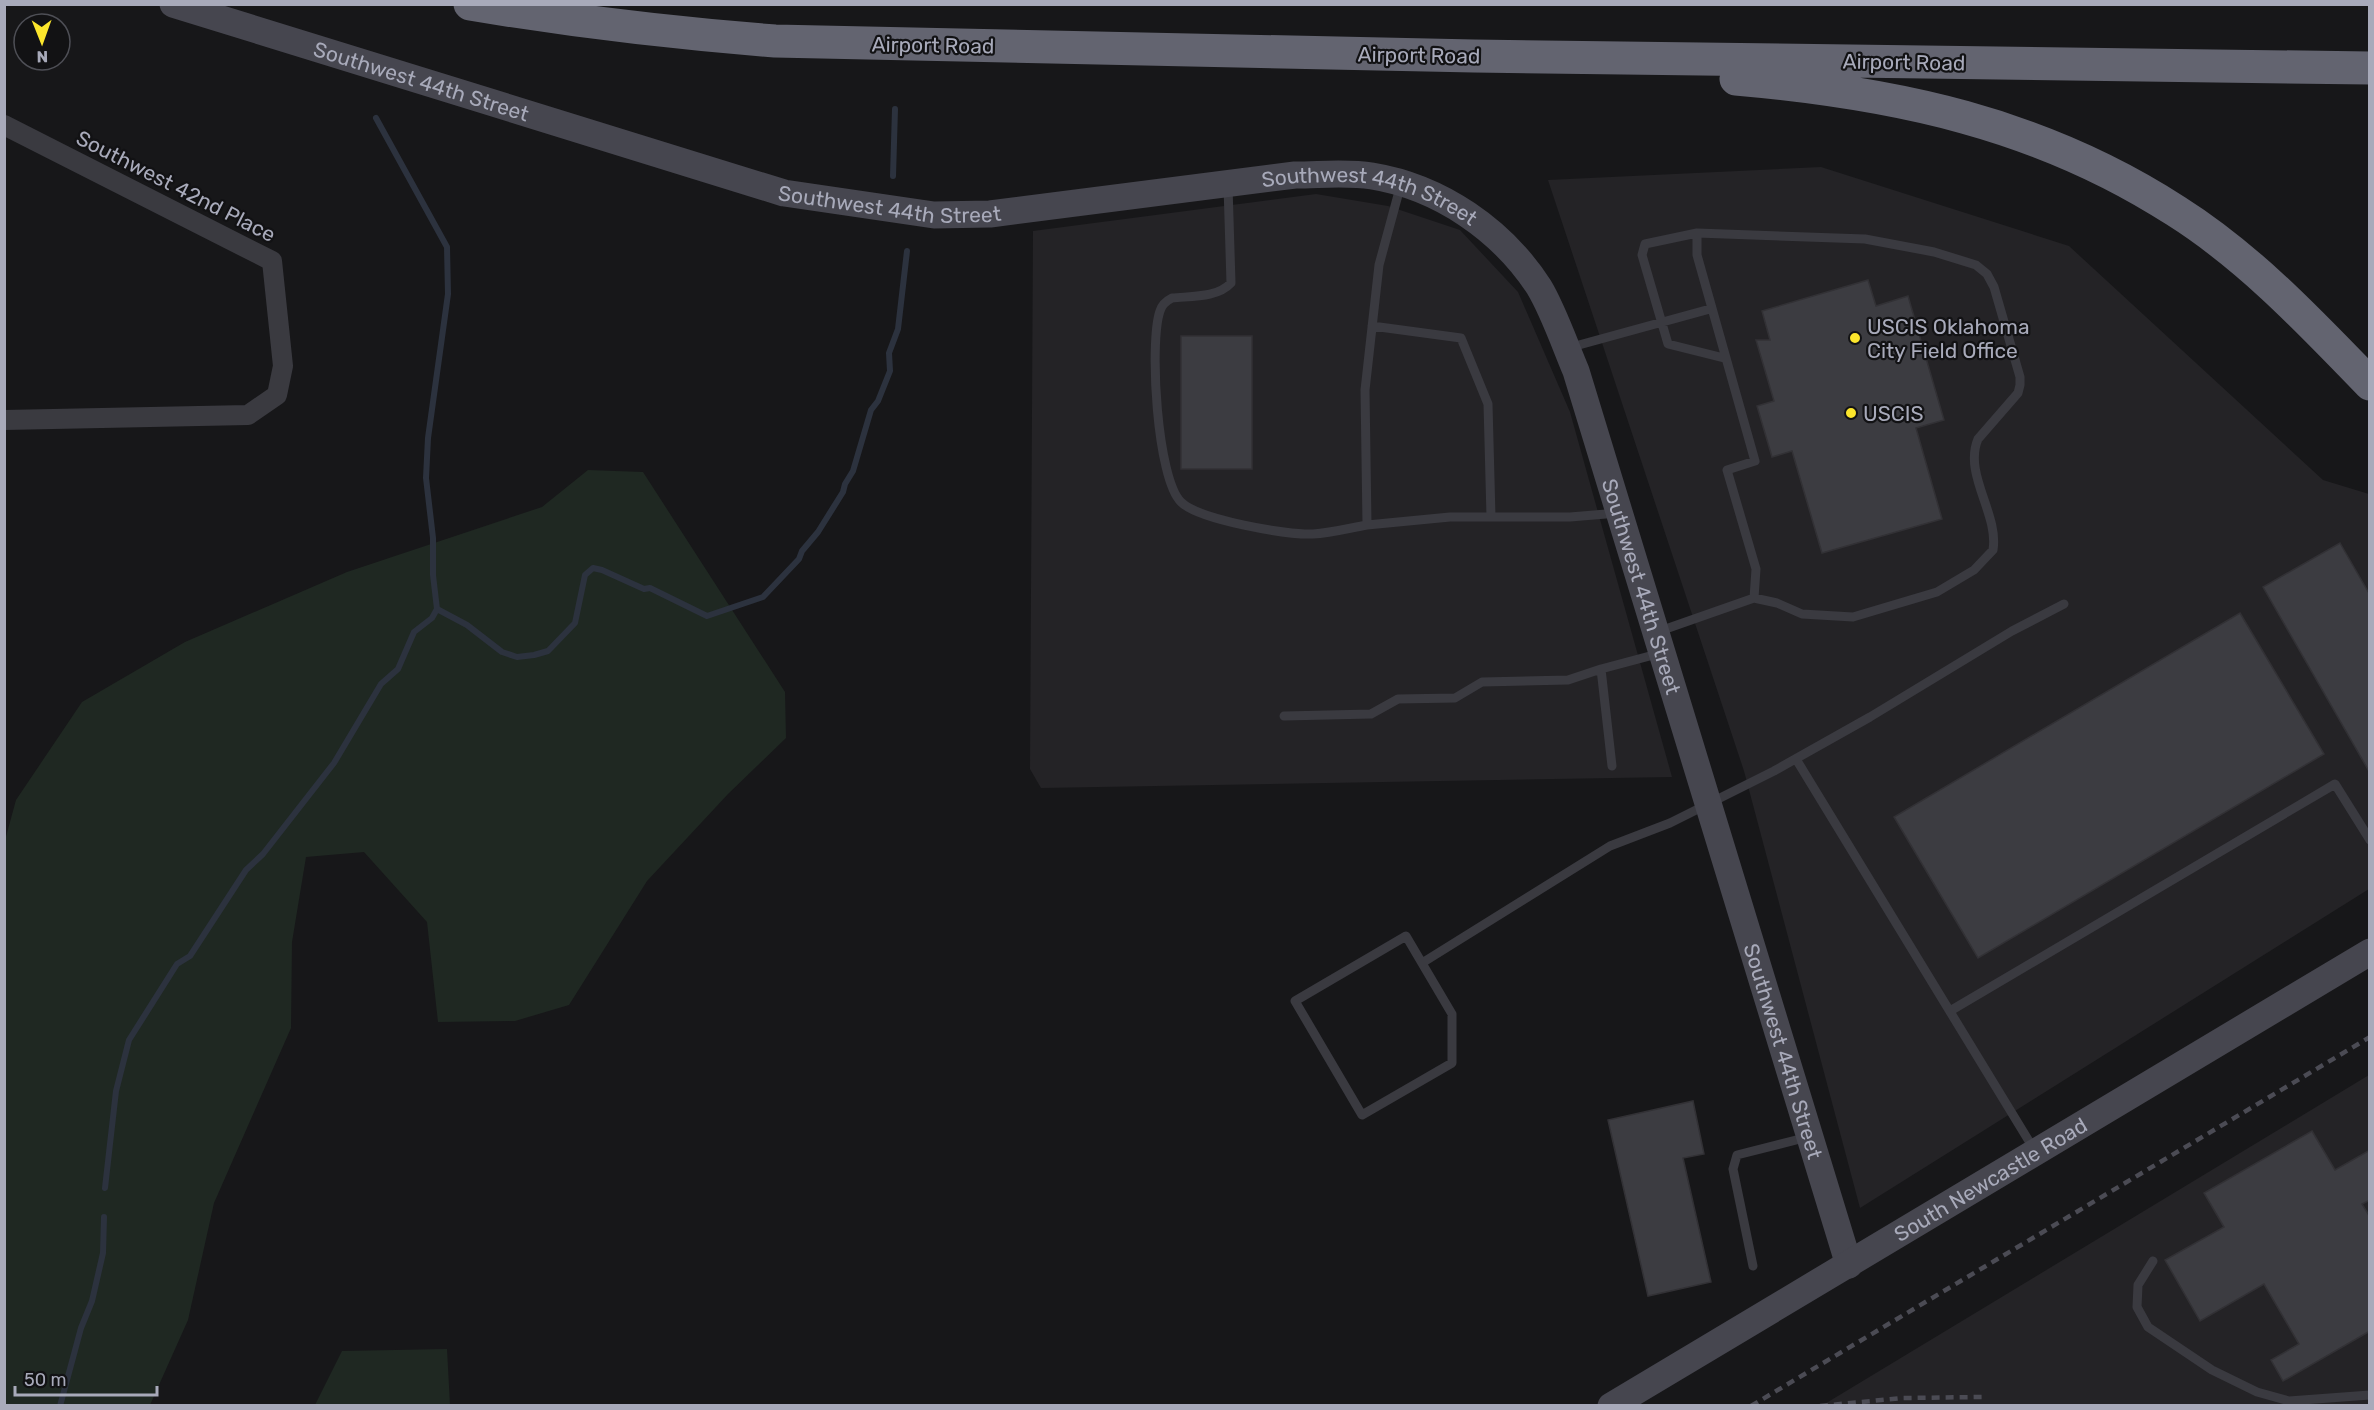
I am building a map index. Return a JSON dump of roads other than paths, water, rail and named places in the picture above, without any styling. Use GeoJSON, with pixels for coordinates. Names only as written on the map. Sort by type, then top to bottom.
{"type":"FeatureCollection","features":[{"type":"Feature","properties":{"kind":"highway","name":"Airport Road"},"geometry":{"type":"LineString","coordinates":[[470,4],[587,22],[774,41],[1474,56],[2370,68]]}},
{"type":"Feature","properties":{"kind":"highway"},"geometry":{"type":"LineString","coordinates":[[1474,56],[1803,85],[1916,105],[1991,124],[2056,147],[2117,175],[2178,212],[2234,254],[2295,307],[2370,384]]}},
{"type":"Feature","properties":{"kind":"street","name":"Southwest 44th Street"},"geometry":{"type":"LineString","coordinates":[[173,4],[784,193],[934,215],[979,214],[1295,175],[1330,174],[1370,176],[1402,182],[1438,197],[1471,216],[1508,247],[1539,288],[1576,371],[1848,1264]]}},
{"type":"Feature","properties":{"kind":"street","name":"Southwest 42nd Place"},"geometry":{"type":"LineString","coordinates":[[4,125],[272,261],[283,366],[277,394],[248,415],[4,420]]}},
{"type":"Feature","properties":{"kind":"street","name":"South Newcastle Road"},"geometry":{"type":"LineString","coordinates":[[1611,1406],[2370,952]]}},
{"type":"Feature","properties":{"kind":"lane"},"geometry":{"type":"LineString","coordinates":[[1367,525],[1365,390],[1379,265],[1402,182]]}},
{"type":"Feature","properties":{"kind":"lane"},"geometry":{"type":"LineString","coordinates":[[1228,184],[1231,283],[1225,290],[1217,293],[1172,298],[1166,301],[1160,310],[1154,341],[1161,444],[1168,481],[1181,503],[1210,517],[1312,534],[1367,525],[1450,517],[1570,517],[1620,512]]}},
{"type":"Feature","properties":{"kind":"lane"},"geometry":{"type":"LineString","coordinates":[[1697,233],[1697,255],[1710,309],[1755,461],[1727,470],[1756,569],[1754,598]]}},
{"type":"Feature","properties":{"kind":"lane"},"geometry":{"type":"LineString","coordinates":[[1284,716],[1371,714],[1398,699],[1455,698],[1482,682],[1568,680],[1601,669],[1754,598],[1777,603],[1802,614],[1853,617],[1937,592],[1974,570],[1993,550],[1994,534],[1975,467],[1974,447],[1978,439],[2018,393],[2020,377],[1994,286],[1976,265],[1934,252],[1865,239],[1697,233],[1645,244],[1642,255],[1668,344],[1724,358]]}},
{"type":"Feature","properties":{"kind":"lane"},"geometry":{"type":"LineString","coordinates":[[1566,349],[1710,309]]}},
{"type":"Feature","properties":{"kind":"lane"},"geometry":{"type":"LineString","coordinates":[[1372,326],[1461,338],[1488,404],[1491,517]]}},
{"type":"Feature","properties":{"kind":"lane"},"geometry":{"type":"LineString","coordinates":[[1422,963],[1610,846],[1670,823],[1796,759],[2012,631],[2064,604]]}},
{"type":"Feature","properties":{"kind":"lane"},"geometry":{"type":"LineString","coordinates":[[1601,669],[1612,766]]}},
{"type":"Feature","properties":{"kind":"lane"},"geometry":{"type":"LineString","coordinates":[[1796,759],[2036,1153]]}},
{"type":"Feature","properties":{"kind":"lane"},"geometry":{"type":"LineString","coordinates":[[1950,1011],[2334,784],[2370,840]]}},
{"type":"Feature","properties":{"kind":"lane"},"geometry":{"type":"LineString","coordinates":[[1406,936],[1422,963],[1452,1014],[1452,1063],[1362,1115],[1295,1001],[1406,936]]}},
{"type":"Feature","properties":{"kind":"lane"},"geometry":{"type":"LineString","coordinates":[[1753,1266],[1733,1169],[1737,1155],[1810,1136]]}},
{"type":"Feature","properties":{"kind":"lane"},"geometry":{"type":"LineString","coordinates":[[2153,1262],[2138,1285],[2138,1307],[2148,1327],[2212,1370],[2257,1392],[2289,1401],[2370,1395]]}},
{"type":"Feature","properties":{"kind":"waterway"},"geometry":{"type":"LineString","coordinates":[[893,176],[895,109]]}},
{"type":"Feature","properties":{"kind":"waterway"},"geometry":{"type":"LineString","coordinates":[[105,1188],[116,1091],[129,1040],[177,964],[190,956],[246,870],[263,854],[334,763],[381,684],[398,669],[414,632],[432,618],[437,609],[433,575],[433,538],[426,478],[428,438],[448,294],[447,247],[376,118]]}},
{"type":"Feature","properties":{"kind":"waterway"},"geometry":{"type":"LineString","coordinates":[[437,609],[467,625],[502,652],[517,657],[548,651],[575,623],[585,575],[593,568],[644,589],[650,588],[707,616],[763,597],[799,559],[802,551],[818,532],[843,492],[853,471],[871,410],[878,401],[890,371],[889,353],[898,329],[907,251]]}},
{"type":"Feature","properties":{"kind":"waterway"},"geometry":{"type":"LineString","coordinates":[[60,1406],[81,1328],[92,1301],[103,1253],[104,1217]]}},
{"type":"Feature","properties":{"kind":"railway"},"geometry":{"type":"LineString","coordinates":[[1751,1406],[2370,1037]]}},
{"type":"Feature","properties":{"kind":"railway"},"geometry":{"type":"LineString","coordinates":[[1820,1406],[1902,1398],[1982,1397]]}},
{"type":"Feature","properties":{"kind":"place","name":"USCIS Oklahoma City Field Office"},"geometry":{"type":"Point","coordinates":[1855,338]}},
{"type":"Feature","properties":{"kind":"place","name":"USCIS"},"geometry":{"type":"Point","coordinates":[1851,413]}}]}
